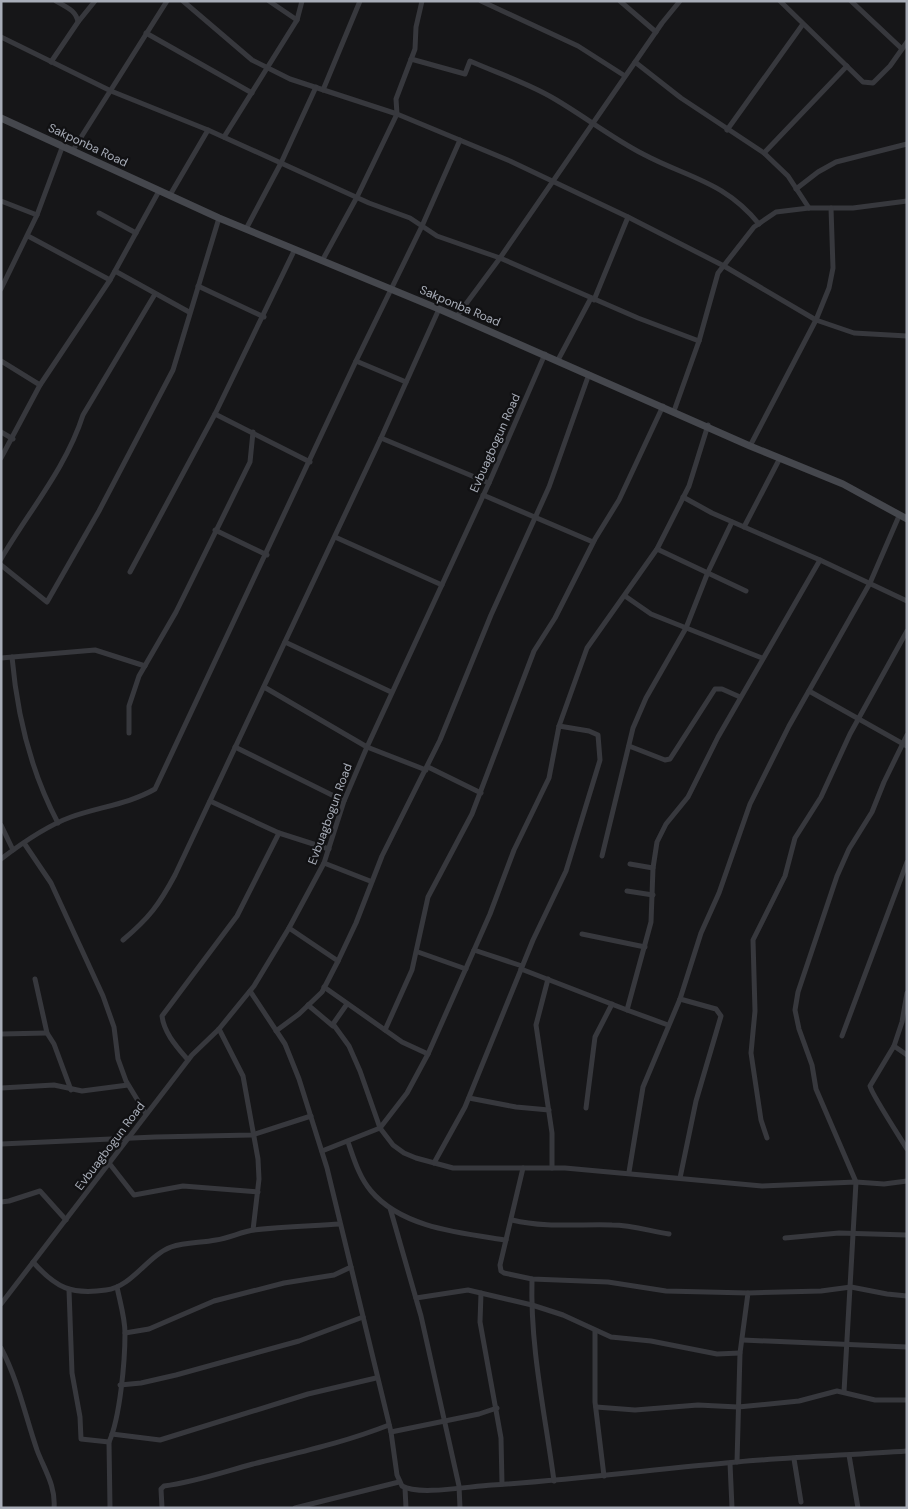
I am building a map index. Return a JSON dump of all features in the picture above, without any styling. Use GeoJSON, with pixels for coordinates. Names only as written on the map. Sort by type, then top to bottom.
{"type":"FeatureCollection","features":[{"type":"Feature","properties":{"kind":"main road","name":"Sakponba Road"},"geometry":{"type":"LineString","coordinates":[[1,118],[246,230],[439,308],[750,446],[842,484],[907,519]]}},
{"type":"Feature","properties":{"kind":"street"},"geometry":{"type":"LineString","coordinates":[[56,1],[71,9],[76,14],[78,22]]}},
{"type":"Feature","properties":{"kind":"street"},"geometry":{"type":"LineString","coordinates":[[51,62],[78,22],[95,1]]}},
{"type":"Feature","properties":{"kind":"street"},"geometry":{"type":"LineString","coordinates":[[73,150],[167,1]]}},
{"type":"Feature","properties":{"kind":"street"},"geometry":{"type":"LineString","coordinates":[[183,1],[252,60],[290,79],[397,114],[553,181],[724,266],[816,320],[854,333],[907,336]]}},
{"type":"Feature","properties":{"kind":"street"},"geometry":{"type":"LineString","coordinates":[[269,1],[297,20]]}},
{"type":"Feature","properties":{"kind":"street"},"geometry":{"type":"LineString","coordinates":[[224,137],[297,20],[302,1]]}},
{"type":"Feature","properties":{"kind":"street"},"geometry":{"type":"LineString","coordinates":[[323,90],[360,1]]}},
{"type":"Feature","properties":{"kind":"street"},"geometry":{"type":"LineString","coordinates":[[322,261],[357,197],[397,114],[396,99],[415,49],[416,27],[422,1]]}},
{"type":"Feature","properties":{"kind":"street"},"geometry":{"type":"LineString","coordinates":[[481,1],[578,46],[625,76]]}},
{"type":"Feature","properties":{"kind":"street"},"geometry":{"type":"LineString","coordinates":[[620,1],[656,32]]}},
{"type":"Feature","properties":{"kind":"street"},"geometry":{"type":"LineString","coordinates":[[456,316],[500,258],[625,76],[680,1]]}},
{"type":"Feature","properties":{"kind":"street"},"geometry":{"type":"LineString","coordinates":[[780,1],[863,82],[873,83],[890,66],[907,42]]}},
{"type":"Feature","properties":{"kind":"street"},"geometry":{"type":"LineString","coordinates":[[851,1],[901,48]]}},
{"type":"Feature","properties":{"kind":"street"},"geometry":{"type":"LineString","coordinates":[[727,130],[803,24]]}},
{"type":"Feature","properties":{"kind":"street"},"geometry":{"type":"LineString","coordinates":[[146,33],[252,93]]}},
{"type":"Feature","properties":{"kind":"street"},"geometry":{"type":"LineString","coordinates":[[1,37],[111,91],[208,130],[357,197],[410,218],[437,236],[500,258],[593,299],[700,341]]}},
{"type":"Feature","properties":{"kind":"street"},"geometry":{"type":"LineString","coordinates":[[411,59],[465,74],[470,61],[551,97],[610,136],[646,156],[717,188],[744,205],[759,224]]}},
{"type":"Feature","properties":{"kind":"street"},"geometry":{"type":"LineString","coordinates":[[635,62],[681,98],[727,130],[764,152],[788,176],[810,208]]}},
{"type":"Feature","properties":{"kind":"street"},"geometry":{"type":"LineString","coordinates":[[764,152],[847,66]]}},
{"type":"Feature","properties":{"kind":"street"},"geometry":{"type":"LineString","coordinates":[[246,230],[282,163],[316,87]]}},
{"type":"Feature","properties":{"kind":"street"},"geometry":{"type":"LineString","coordinates":[[170,195],[208,130]]}},
{"type":"Feature","properties":{"kind":"street"},"geometry":{"type":"LineString","coordinates":[[1,859],[58,823],[95,809],[142,796],[155,789],[356,361],[422,226],[460,140]]}},
{"type":"Feature","properties":{"kind":"street"},"geometry":{"type":"LineString","coordinates":[[796,189],[818,172],[836,162],[907,144]]}},
{"type":"Feature","properties":{"kind":"street"},"geometry":{"type":"LineString","coordinates":[[1,289],[3,280],[28,236],[63,145]]}},
{"type":"Feature","properties":{"kind":"street"},"geometry":{"type":"LineString","coordinates":[[1,458],[13,439],[40,385],[116,271],[159,191]]}},
{"type":"Feature","properties":{"kind":"street"},"geometry":{"type":"LineString","coordinates":[[1,201],[37,215]]}},
{"type":"Feature","properties":{"kind":"street"},"geometry":{"type":"LineString","coordinates":[[674,411],[700,341],[718,273],[754,228],[776,212],[810,208],[854,208],[907,201]]}},
{"type":"Feature","properties":{"kind":"street"},"geometry":{"type":"LineString","coordinates":[[750,446],[816,320],[829,288],[833,268],[831,208]]}},
{"type":"Feature","properties":{"kind":"street"},"geometry":{"type":"LineString","coordinates":[[99,213],[136,233]]}},
{"type":"Feature","properties":{"kind":"street"},"geometry":{"type":"LineString","coordinates":[[558,360],[593,299],[628,217]]}},
{"type":"Feature","properties":{"kind":"street"},"geometry":{"type":"LineString","coordinates":[[1,565],[47,602],[99,511],[173,370],[219,218]]}},
{"type":"Feature","properties":{"kind":"street"},"geometry":{"type":"LineString","coordinates":[[28,236],[110,280]]}},
{"type":"Feature","properties":{"kind":"street"},"geometry":{"type":"LineString","coordinates":[[130,572],[215,414],[264,317],[295,249]]}},
{"type":"Feature","properties":{"kind":"street"},"geometry":{"type":"LineString","coordinates":[[116,271],[189,312]]}},
{"type":"Feature","properties":{"kind":"street"},"geometry":{"type":"LineString","coordinates":[[198,286],[264,317]]}},
{"type":"Feature","properties":{"kind":"street"},"geometry":{"type":"LineString","coordinates":[[1,559],[53,478],[77,434],[83,415],[155,294]]}},
{"type":"Feature","properties":{"kind":"street"},"geometry":{"type":"LineString","coordinates":[[123,940],[145,922],[158,907],[335,537],[439,308]]}},
{"type":"Feature","properties":{"kind":"street","name":"Evbuagbogun Road"},"geometry":{"type":"LineString","coordinates":[[1,1304],[188,1060],[219,1029],[250,991],[289,928],[324,863],[344,801],[367,747],[483,495],[545,354]]}},
{"type":"Feature","properties":{"kind":"street"},"geometry":{"type":"LineString","coordinates":[[1,361],[40,385]]}},
{"type":"Feature","properties":{"kind":"street"},"geometry":{"type":"LineString","coordinates":[[356,361],[406,382]]}},
{"type":"Feature","properties":{"kind":"street"},"geometry":{"type":"LineString","coordinates":[[276,1030],[308,1005],[324,987],[338,962],[356,923],[370,881],[427,769],[469,666],[549,487],[589,374]]}},
{"type":"Feature","properties":{"kind":"street"},"geometry":{"type":"LineString","coordinates":[[385,1030],[418,952],[428,897],[481,793],[534,651],[572,587],[593,542],[620,500],[663,406]]}},
{"type":"Feature","properties":{"kind":"street"},"geometry":{"type":"LineString","coordinates":[[215,414],[310,462]]}},
{"type":"Feature","properties":{"kind":"street"},"geometry":{"type":"LineString","coordinates":[[322,1151],[380,1128],[407,1093],[428,1054],[466,969],[514,850],[549,778],[560,726],[587,648],[626,596],[657,549],[689,486],[708,426]]}},
{"type":"Feature","properties":{"kind":"street"},"geometry":{"type":"LineString","coordinates":[[1,432],[13,439]]}},
{"type":"Feature","properties":{"kind":"street"},"geometry":{"type":"LineString","coordinates":[[129,733],[129,706],[145,666],[176,612],[250,462],[253,432]]}},
{"type":"Feature","properties":{"kind":"street"},"geometry":{"type":"LineString","coordinates":[[381,438],[488,483]]}},
{"type":"Feature","properties":{"kind":"street"},"geometry":{"type":"LineString","coordinates":[[744,527],[780,458]]}},
{"type":"Feature","properties":{"kind":"street"},"geometry":{"type":"LineString","coordinates":[[483,495],[593,542]]}},
{"type":"Feature","properties":{"kind":"street"},"geometry":{"type":"LineString","coordinates":[[683,497],[732,522],[820,560],[907,601]]}},
{"type":"Feature","properties":{"kind":"street"},"geometry":{"type":"LineString","coordinates":[[629,1172],[643,1087],[680,999],[701,933],[719,893],[750,804],[809,691],[870,583],[899,516]]}},
{"type":"Feature","properties":{"kind":"street"},"geometry":{"type":"LineString","coordinates":[[602,856],[633,728],[646,698],[686,628],[708,572],[732,522]]}},
{"type":"Feature","properties":{"kind":"street"},"geometry":{"type":"LineString","coordinates":[[215,530],[266,555]]}},
{"type":"Feature","properties":{"kind":"street"},"geometry":{"type":"LineString","coordinates":[[335,537],[442,585]]}},
{"type":"Feature","properties":{"kind":"street"},"geometry":{"type":"LineString","coordinates":[[657,549],[746,590]]}},
{"type":"Feature","properties":{"kind":"street"},"geometry":{"type":"LineString","coordinates":[[628,1010],[651,922],[653,868],[657,842],[666,824],[688,797],[740,697],[820,560]]}},
{"type":"Feature","properties":{"kind":"street"},"geometry":{"type":"LineString","coordinates":[[626,596],[651,614],[762,658]]}},
{"type":"Feature","properties":{"kind":"street"},"geometry":{"type":"LineString","coordinates":[[767,1138],[761,1120],[751,1053],[755,1011],[753,940],[785,876],[794,838],[821,797],[859,718],[907,631]]}},
{"type":"Feature","properties":{"kind":"street"},"geometry":{"type":"LineString","coordinates":[[285,642],[391,692]]}},
{"type":"Feature","properties":{"kind":"street"},"geometry":{"type":"LineString","coordinates":[[1,658],[95,650],[145,666]]}},
{"type":"Feature","properties":{"kind":"street"},"geometry":{"type":"LineString","coordinates":[[12,657],[15,692],[23,726],[47,802],[58,823]]}},
{"type":"Feature","properties":{"kind":"street"},"geometry":{"type":"LineString","coordinates":[[264,687],[367,747],[427,769],[481,793]]}},
{"type":"Feature","properties":{"kind":"street"},"geometry":{"type":"LineString","coordinates":[[629,746],[665,760],[670,759],[715,689],[722,688],[740,697]]}},
{"type":"Feature","properties":{"kind":"street"},"geometry":{"type":"LineString","coordinates":[[809,691],[904,745]]}},
{"type":"Feature","properties":{"kind":"street"},"geometry":{"type":"LineString","coordinates":[[434,1163],[469,1098],[522,968],[566,871],[600,760],[598,735],[589,731],[560,726]]}},
{"type":"Feature","properties":{"kind":"street"},"geometry":{"type":"LineString","coordinates":[[844,1392],[856,1182],[816,1089],[812,1065],[798,1029],[796,1010],[798,992],[837,876],[849,849],[872,812],[907,735]]}},
{"type":"Feature","properties":{"kind":"street"},"geometry":{"type":"LineString","coordinates":[[235,747],[344,801]]}},
{"type":"Feature","properties":{"kind":"street"},"geometry":{"type":"LineString","coordinates":[[210,801],[279,833],[329,849]]}},
{"type":"Feature","properties":{"kind":"street"},"geometry":{"type":"LineString","coordinates":[[1,825],[13,850]]}},
{"type":"Feature","properties":{"kind":"street"},"geometry":{"type":"LineString","coordinates":[[188,1060],[175,1045],[165,1028],[162,1016],[237,916],[279,833]]}},
{"type":"Feature","properties":{"kind":"street"},"geometry":{"type":"LineString","coordinates":[[24,843],[51,883],[102,996],[114,1027],[118,1059],[128,1085],[146,1114]]}},
{"type":"Feature","properties":{"kind":"street"},"geometry":{"type":"LineString","coordinates":[[842,1036],[907,862]]}},
{"type":"Feature","properties":{"kind":"street"},"geometry":{"type":"LineString","coordinates":[[324,863],[370,881]]}},
{"type":"Feature","properties":{"kind":"street"},"geometry":{"type":"LineString","coordinates":[[630,864],[653,868]]}},
{"type":"Feature","properties":{"kind":"street"},"geometry":{"type":"LineString","coordinates":[[627,891],[653,895]]}},
{"type":"Feature","properties":{"kind":"street"},"geometry":{"type":"LineString","coordinates":[[289,928],[338,962]]}},
{"type":"Feature","properties":{"kind":"street"},"geometry":{"type":"LineString","coordinates":[[582,934],[646,947]]}},
{"type":"Feature","properties":{"kind":"street"},"geometry":{"type":"LineString","coordinates":[[474,950],[668,1025]]}},
{"type":"Feature","properties":{"kind":"street"},"geometry":{"type":"LineString","coordinates":[[418,952],[466,969]]}},
{"type":"Feature","properties":{"kind":"street"},"geometry":{"type":"LineString","coordinates":[[35,979],[47,1033],[54,1044],[71,1090]]}},
{"type":"Feature","properties":{"kind":"street"},"geometry":{"type":"LineString","coordinates":[[548,979],[536,1025],[549,1110],[552,1168]]}},
{"type":"Feature","properties":{"kind":"street"},"geometry":{"type":"LineString","coordinates":[[324,987],[402,1042],[428,1054]]}},
{"type":"Feature","properties":{"kind":"street"},"geometry":{"type":"LineString","coordinates":[[250,991],[276,1030],[299,1079],[322,1151],[376,1378],[391,1432],[399,1482],[405,1488],[412,1491],[433,1491],[459,1486],[554,1481],[737,1462],[907,1451]]}},
{"type":"Feature","properties":{"kind":"street"},"geometry":{"type":"LineString","coordinates":[[907,993],[902,1022],[894,1046],[874,1080],[871,1091],[907,1149]]}},
{"type":"Feature","properties":{"kind":"street"},"geometry":{"type":"LineString","coordinates":[[680,999],[716,1009],[721,1016],[696,1101],[680,1178]]}},
{"type":"Feature","properties":{"kind":"street"},"geometry":{"type":"LineString","coordinates":[[333,1026],[346,1004]]}},
{"type":"Feature","properties":{"kind":"street"},"geometry":{"type":"LineString","coordinates":[[586,1108],[595,1037],[612,1004]]}},
{"type":"Feature","properties":{"kind":"street"},"geometry":{"type":"LineString","coordinates":[[308,1005],[346,1040],[367,1088],[380,1128],[386,1138],[404,1153],[434,1163],[453,1168],[552,1168],[629,1172],[762,1186],[856,1182],[884,1184],[907,1181]]}},
{"type":"Feature","properties":{"kind":"street"},"geometry":{"type":"LineString","coordinates":[[219,1029],[243,1076],[252,1135],[258,1159],[258,1192],[253,1230]]}},
{"type":"Feature","properties":{"kind":"street"},"geometry":{"type":"LineString","coordinates":[[1,1034],[47,1033]]}},
{"type":"Feature","properties":{"kind":"street"},"geometry":{"type":"LineString","coordinates":[[894,1046],[907,1055]]}},
{"type":"Feature","properties":{"kind":"street"},"geometry":{"type":"LineString","coordinates":[[59,1086],[67,1078]]}},
{"type":"Feature","properties":{"kind":"street"},"geometry":{"type":"LineString","coordinates":[[1,1088],[59,1086],[71,1090],[103,1090],[128,1085]]}},
{"type":"Feature","properties":{"kind":"street"},"geometry":{"type":"LineString","coordinates":[[469,1098],[516,1107],[549,1110]]}},
{"type":"Feature","properties":{"kind":"street"},"geometry":{"type":"LineString","coordinates":[[1,1144],[252,1135],[310,1116]]}},
{"type":"Feature","properties":{"kind":"street"},"geometry":{"type":"LineString","coordinates":[[348,1142],[361,1174],[370,1189],[390,1208],[430,1225],[506,1240]]}},
{"type":"Feature","properties":{"kind":"street"},"geometry":{"type":"LineString","coordinates":[[109,1163],[134,1195],[183,1186],[258,1192]]}},
{"type":"Feature","properties":{"kind":"street"},"geometry":{"type":"LineString","coordinates":[[523,1168],[506,1240],[501,1271],[532,1279],[608,1282],[666,1291],[748,1293],[851,1287],[907,1296]]}},
{"type":"Feature","properties":{"kind":"street"},"geometry":{"type":"LineString","coordinates":[[1,1202],[40,1191],[66,1220]]}},
{"type":"Feature","properties":{"kind":"street"},"geometry":{"type":"LineString","coordinates":[[390,1208],[416,1298],[459,1486],[460,1508]]}},
{"type":"Feature","properties":{"kind":"street"},"geometry":{"type":"LineString","coordinates":[[512,1220],[551,1225],[621,1225],[669,1234]]}},
{"type":"Feature","properties":{"kind":"street"},"geometry":{"type":"LineString","coordinates":[[33,1262],[55,1284],[68,1290],[100,1291],[117,1287],[145,1263],[172,1247],[217,1240],[253,1230],[340,1224]]}},
{"type":"Feature","properties":{"kind":"street"},"geometry":{"type":"LineString","coordinates":[[784,1238],[840,1233],[907,1235]]}},
{"type":"Feature","properties":{"kind":"street"},"geometry":{"type":"LineString","coordinates":[[125,1333],[149,1329],[214,1301],[284,1283],[334,1275],[351,1267]]}},
{"type":"Feature","properties":{"kind":"street"},"geometry":{"type":"LineString","coordinates":[[532,1279],[532,1305],[539,1388],[554,1481]]}},
{"type":"Feature","properties":{"kind":"street"},"geometry":{"type":"LineString","coordinates":[[110,1508],[109,1442],[120,1385],[125,1333],[117,1287]]}},
{"type":"Feature","properties":{"kind":"street"},"geometry":{"type":"LineString","coordinates":[[68,1290],[72,1373],[80,1417],[81,1438],[109,1442]]}},
{"type":"Feature","properties":{"kind":"street"},"geometry":{"type":"LineString","coordinates":[[416,1298],[455,1291],[481,1292],[563,1315],[610,1337],[651,1341],[717,1354],[740,1353]]}},
{"type":"Feature","properties":{"kind":"street"},"geometry":{"type":"LineString","coordinates":[[481,1292],[480,1322],[501,1438],[502,1484]]}},
{"type":"Feature","properties":{"kind":"street"},"geometry":{"type":"LineString","coordinates":[[737,1462],[740,1353],[748,1293]]}},
{"type":"Feature","properties":{"kind":"street"},"geometry":{"type":"LineString","coordinates":[[120,1385],[142,1383],[176,1375],[300,1341],[363,1317]]}},
{"type":"Feature","properties":{"kind":"street"},"geometry":{"type":"LineString","coordinates":[[595,1331],[596,1406],[604,1476]]}},
{"type":"Feature","properties":{"kind":"street"},"geometry":{"type":"LineString","coordinates":[[743,1340],[907,1347]]}},
{"type":"Feature","properties":{"kind":"street"},"geometry":{"type":"LineString","coordinates":[[1,1348],[18,1386],[37,1450],[48,1474],[55,1496],[54,1508]]}},
{"type":"Feature","properties":{"kind":"street"},"geometry":{"type":"LineString","coordinates":[[112,1434],[160,1440],[308,1394],[376,1378]]}},
{"type":"Feature","properties":{"kind":"street"},"geometry":{"type":"LineString","coordinates":[[596,1406],[635,1410],[698,1405],[738,1407],[800,1401],[837,1391],[875,1400],[907,1400]]}},
{"type":"Feature","properties":{"kind":"street"},"geometry":{"type":"LineString","coordinates":[[391,1432],[496,1408]]}},
{"type":"Feature","properties":{"kind":"street"},"geometry":{"type":"LineString","coordinates":[[162,1508],[161,1489],[164,1486],[194,1482],[253,1464],[315,1450],[389,1425]]}},
{"type":"Feature","properties":{"kind":"street"},"geometry":{"type":"LineString","coordinates":[[850,1455],[858,1508]]}},
{"type":"Feature","properties":{"kind":"street"},"geometry":{"type":"LineString","coordinates":[[794,1459],[801,1502]]}},
{"type":"Feature","properties":{"kind":"street"},"geometry":{"type":"LineString","coordinates":[[730,1463],[732,1508]]}},
{"type":"Feature","properties":{"kind":"street"},"geometry":{"type":"LineString","coordinates":[[295,1508],[399,1482]]}},
{"type":"Feature","properties":{"kind":"street"},"geometry":{"type":"LineString","coordinates":[[405,1488],[406,1508]]}}]}
